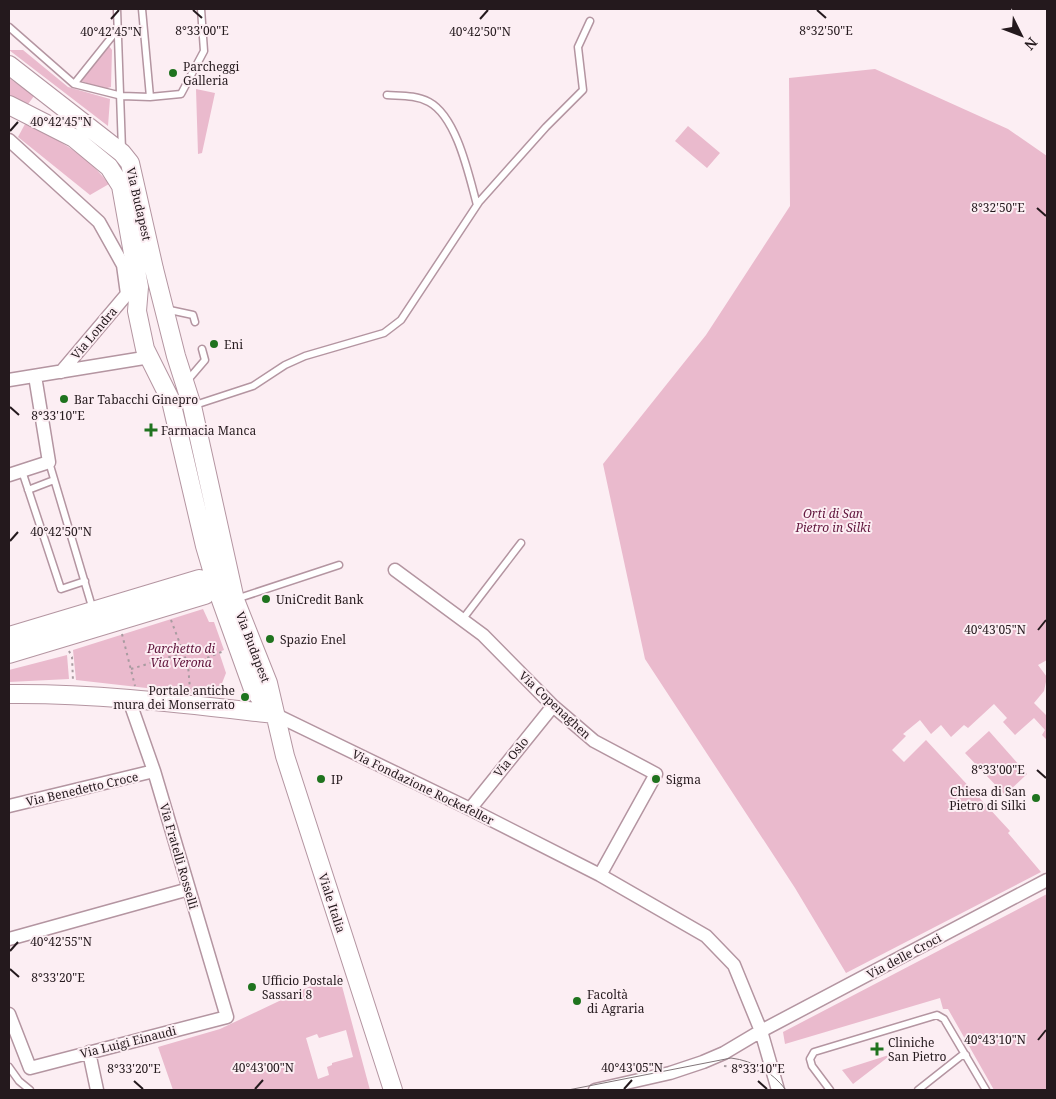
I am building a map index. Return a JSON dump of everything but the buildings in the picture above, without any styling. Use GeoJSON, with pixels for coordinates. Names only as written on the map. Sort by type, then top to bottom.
{"type":"FeatureCollection","features":[{"type":"Feature","properties":{"kind":"main road","name":"Via Budapest"},"geometry":{"type":"LineString","coordinates":[[9,65],[122,153],[130,163],[164,309],[176,356],[192,406],[218,580],[234,600],[268,683],[274,714]]}},
{"type":"Feature","properties":{"kind":"main road","name":"Via Budapest"},"geometry":{"type":"LineString","coordinates":[[9,105],[74,138],[109,167],[121,186],[131,233],[139,287],[137,311],[139,328],[150,357],[171,401],[218,580],[254,689],[274,714]]}},
{"type":"Feature","properties":{"kind":"main road"},"geometry":{"type":"LineString","coordinates":[[139,328],[145,316],[164,309]]}},
{"type":"Feature","properties":{"kind":"main road"},"geometry":{"type":"LineString","coordinates":[[150,357],[158,361],[176,356]]}},
{"type":"Feature","properties":{"kind":"main road"},"geometry":{"type":"LineString","coordinates":[[9,636],[199,579],[218,580]]}},
{"type":"Feature","properties":{"kind":"main road"},"geometry":{"type":"LineString","coordinates":[[9,654],[205,595],[218,580]]}},
{"type":"Feature","properties":{"kind":"main road","name":"Via Fondazione Rockefeller"},"geometry":{"type":"LineString","coordinates":[[9,694],[132,694],[274,714]]}},
{"type":"Feature","properties":{"kind":"main road","name":"Viale Italia"},"geometry":{"type":"LineString","coordinates":[[274,714],[284,756],[393,1090]]}},
{"type":"Feature","properties":{"kind":"street","name":"Via Londra"},"geometry":{"type":"LineString","coordinates":[[9,140],[99,222],[123,265],[127,294],[61,372]]}},
{"type":"Feature","properties":{"kind":"street","name":"Via Londra"},"geometry":{"type":"LineString","coordinates":[[9,380],[150,357]]}},
{"type":"Feature","properties":{"kind":"street"},"geometry":{"type":"LineString","coordinates":[[9,475],[48,462],[35,376]]}},
{"type":"Feature","properties":{"kind":"street","name":"Via Copenaghen"},"geometry":{"type":"LineString","coordinates":[[395,570],[483,635],[553,706],[594,741],[656,774],[600,876]]}},
{"type":"Feature","properties":{"kind":"street","name":"Via Fratelli Rosselli"},"geometry":{"type":"LineString","coordinates":[[132,694],[227,1017]]}},
{"type":"Feature","properties":{"kind":"street","name":"Via Oslo"},"geometry":{"type":"LineString","coordinates":[[470,809],[553,706]]}},
{"type":"Feature","properties":{"kind":"street","name":"Via Fondazione Rockefeller"},"geometry":{"type":"LineString","coordinates":[[274,714],[470,809],[600,876],[706,936],[734,965],[761,1031],[778,1090]]}},
{"type":"Feature","properties":{"kind":"street","name":"Via Benedetto Croce"},"geometry":{"type":"LineString","coordinates":[[9,806],[154,771]]}},
{"type":"Feature","properties":{"kind":"street","name":"Via delle Croci"},"geometry":{"type":"LineString","coordinates":[[595,1090],[663,1075],[704,1062],[724,1053],[761,1031],[1047,880]]}},
{"type":"Feature","properties":{"kind":"street"},"geometry":{"type":"LineString","coordinates":[[9,939],[189,889]]}},
{"type":"Feature","properties":{"kind":"street"},"geometry":{"type":"LineString","coordinates":[[9,1014],[13,1036]]}},
{"type":"Feature","properties":{"kind":"street","name":"Via Luigi Einaudi"},"geometry":{"type":"LineString","coordinates":[[13,1036],[30,1068],[227,1017]]}},
{"type":"Feature","properties":{"kind":"street"},"geometry":{"type":"LineString","coordinates":[[89,1052],[97,1090]]}},
{"type":"Feature","properties":{"kind":"lane"},"geometry":{"type":"LineString","coordinates":[[117,9],[122,96],[122,153]]}},
{"type":"Feature","properties":{"kind":"lane"},"geometry":{"type":"LineString","coordinates":[[142,9],[150,97]]}},
{"type":"Feature","properties":{"kind":"lane"},"geometry":{"type":"LineString","coordinates":[[9,27],[74,84],[122,96],[150,97],[181,94],[204,51],[201,9]]}},
{"type":"Feature","properties":{"kind":"lane"},"geometry":{"type":"LineString","coordinates":[[192,406],[253,386],[285,365],[306,356],[384,333],[401,320],[477,205],[546,127],[583,90],[578,47],[590,21]]}},
{"type":"Feature","properties":{"kind":"lane"},"geometry":{"type":"LineString","coordinates":[[74,84],[118,29]]}},
{"type":"Feature","properties":{"kind":"lane"},"geometry":{"type":"LineString","coordinates":[[387,95],[416,97],[430,102],[447,120],[462,154],[477,205]]}},
{"type":"Feature","properties":{"kind":"lane"},"geometry":{"type":"LineString","coordinates":[[164,309],[193,315],[195,322]]}},
{"type":"Feature","properties":{"kind":"lane"},"geometry":{"type":"LineString","coordinates":[[185,384],[205,360],[202,349]]}},
{"type":"Feature","properties":{"kind":"lane"},"geometry":{"type":"LineString","coordinates":[[48,462],[93,612]]}},
{"type":"Feature","properties":{"kind":"lane"},"geometry":{"type":"LineString","coordinates":[[22,471],[61,588],[85,581]]}},
{"type":"Feature","properties":{"kind":"lane"},"geometry":{"type":"LineString","coordinates":[[28,490],[54,480]]}},
{"type":"Feature","properties":{"kind":"lane"},"geometry":{"type":"LineString","coordinates":[[462,620],[520,543]]}},
{"type":"Feature","properties":{"kind":"lane"},"geometry":{"type":"LineString","coordinates":[[234,600],[339,565]]}},
{"type":"Feature","properties":{"kind":"lane"},"geometry":{"type":"LineString","coordinates":[[830,1090],[812,1066],[810,1059],[814,1052],[937,1014],[944,1019],[986,1090]]}},
{"type":"Feature","properties":{"kind":"lane"},"geometry":{"type":"LineString","coordinates":[[918,1090],[964,1055]]}},
{"type":"Feature","properties":{"kind":"lane"},"geometry":{"type":"LineString","coordinates":[[9,1067],[19,1081],[30,1090]]}},
{"type":"Feature","properties":{"kind":"path"},"geometry":{"type":"LineString","coordinates":[[171,620],[188,665],[190,693]]}},
{"type":"Feature","properties":{"kind":"path"},"geometry":{"type":"LineString","coordinates":[[122,634],[131,669],[132,694]]}},
{"type":"Feature","properties":{"kind":"path"},"geometry":{"type":"LineString","coordinates":[[68,649],[72,657],[73,682]]}},
{"type":"Feature","properties":{"kind":"path"},"geometry":{"type":"LineString","coordinates":[[188,665],[228,649]]}},
{"type":"Feature","properties":{"kind":"path"},"geometry":{"type":"LineString","coordinates":[[131,669],[183,653]]}},
{"type":"Feature","properties":{"kind":"path"},"geometry":{"type":"LineString","coordinates":[[720,1066],[762,1072]]}},
{"type":"Feature","properties":{"kind":"green space"},"geometry":{"type":"Polygon","coordinates":[[[109,46],[112,50],[111,87],[104,89],[81,81],[109,46]]]}},
{"type":"Feature","properties":{"kind":"green space"},"geometry":{"type":"Polygon","coordinates":[[[9,50],[23,50],[68,87],[110,99],[108,126],[9,50]]]}},
{"type":"Feature","properties":{"kind":"green space","name":"Orti di San Pietro in Silki"},"geometry":{"type":"Polygon","coordinates":[[[875,69],[1008,129],[1047,156],[1047,660],[1038,665],[1047,677],[1044,691],[1034,703],[1047,716],[1047,740],[1042,735],[1045,730],[1034,718],[1015,735],[1003,722],[1007,718],[994,704],[968,728],[964,725],[951,737],[941,725],[931,734],[920,720],[903,734],[906,736],[892,750],[904,762],[926,740],[1010,831],[1008,833],[1041,872],[846,973],[795,888],[645,659],[603,464],[706,335],[790,206],[789,78],[875,69]]]}},
{"type":"Feature","properties":{"kind":"green space"},"geometry":{"type":"Polygon","coordinates":[[[9,78],[34,96],[26,107],[9,99],[9,78]]]}},
{"type":"Feature","properties":{"kind":"green space"},"geometry":{"type":"Polygon","coordinates":[[[196,89],[215,93],[202,153],[198,154],[196,89]]]}},
{"type":"Feature","properties":{"kind":"green space"},"geometry":{"type":"Polygon","coordinates":[[[25,124],[49,135],[82,156],[109,184],[90,195],[18,137],[25,124]]]}},
{"type":"Feature","properties":{"kind":"green space"},"geometry":{"type":"Polygon","coordinates":[[[688,126],[720,153],[707,168],[675,141],[688,126]]]}},
{"type":"Feature","properties":{"kind":"green space","name":"Parchetto di Via Verona"},"geometry":{"type":"Polygon","coordinates":[[[203,609],[209,622],[214,622],[224,650],[219,652],[226,673],[217,696],[76,680],[73,650],[203,609]]]}},
{"type":"Feature","properties":{"kind":"green space"},"geometry":{"type":"Polygon","coordinates":[[[67,655],[69,679],[9,682],[9,670],[67,655]]]}},
{"type":"Feature","properties":{"kind":"green space"},"geometry":{"type":"Polygon","coordinates":[[[989,731],[1027,774],[1005,795],[965,753],[989,731]]]}},
{"type":"Feature","properties":{"kind":"green space"},"geometry":{"type":"Polygon","coordinates":[[[1047,894],[1047,1090],[994,1090],[948,1009],[943,1009],[940,998],[785,1044],[783,1032],[1047,894]]]}},
{"type":"Feature","properties":{"kind":"green space"},"geometry":{"type":"Polygon","coordinates":[[[339,975],[370,1090],[173,1090],[158,1047],[220,1029],[317,983],[339,975]],[[346,1030],[319,1038],[317,1034],[306,1038],[318,1079],[329,1075],[327,1067],[332,1065],[332,1063],[353,1057],[346,1030]]]}},
{"type":"Feature","properties":{"kind":"green space"},"geometry":{"type":"Polygon","coordinates":[[[892,1054],[853,1084],[842,1070],[892,1054]]]}},
{"type":"Feature","properties":{"kind":"tram line"},"geometry":{"type":"LineString","coordinates":[[568,1090],[731,1058],[739,1059],[762,1068],[786,1090]]}},
{"type":"Feature","properties":{"kind":"place","name":"Parcheggi Galleria"},"geometry":{"type":"Point","coordinates":[173,73]}},
{"type":"Feature","properties":{"kind":"place","name":"Eni"},"geometry":{"type":"Point","coordinates":[214,344]}},
{"type":"Feature","properties":{"kind":"place","name":"Bar Tabacchi Ginepro"},"geometry":{"type":"Point","coordinates":[64,399]}},
{"type":"Feature","properties":{"kind":"place","name":"Farmacia Manca"},"geometry":{"type":"Point","coordinates":[151,430]}},
{"type":"Feature","properties":{"kind":"place","name":"UniCredit Bank"},"geometry":{"type":"Point","coordinates":[266,599]}},
{"type":"Feature","properties":{"kind":"place","name":"Spazio Enel"},"geometry":{"type":"Point","coordinates":[270,639]}},
{"type":"Feature","properties":{"kind":"place","name":"Portale antiche mura dei Monserrato"},"geometry":{"type":"Point","coordinates":[245,697]}},
{"type":"Feature","properties":{"kind":"place","name":"IP"},"geometry":{"type":"Point","coordinates":[321,779]}},
{"type":"Feature","properties":{"kind":"place","name":"Sigma"},"geometry":{"type":"Point","coordinates":[656,779]}},
{"type":"Feature","properties":{"kind":"place","name":"Chiesa di San Pietro di Silki"},"geometry":{"type":"Point","coordinates":[1036,798]}},
{"type":"Feature","properties":{"kind":"place","name":"Ufficio Postale Sassari 8"},"geometry":{"type":"Point","coordinates":[252,987]}},
{"type":"Feature","properties":{"kind":"place","name":"Facoltà di Agraria"},"geometry":{"type":"Point","coordinates":[577,1001]}},
{"type":"Feature","properties":{"kind":"place","name":"Cliniche San Pietro"},"geometry":{"type":"Point","coordinates":[877,1049]}}]}
